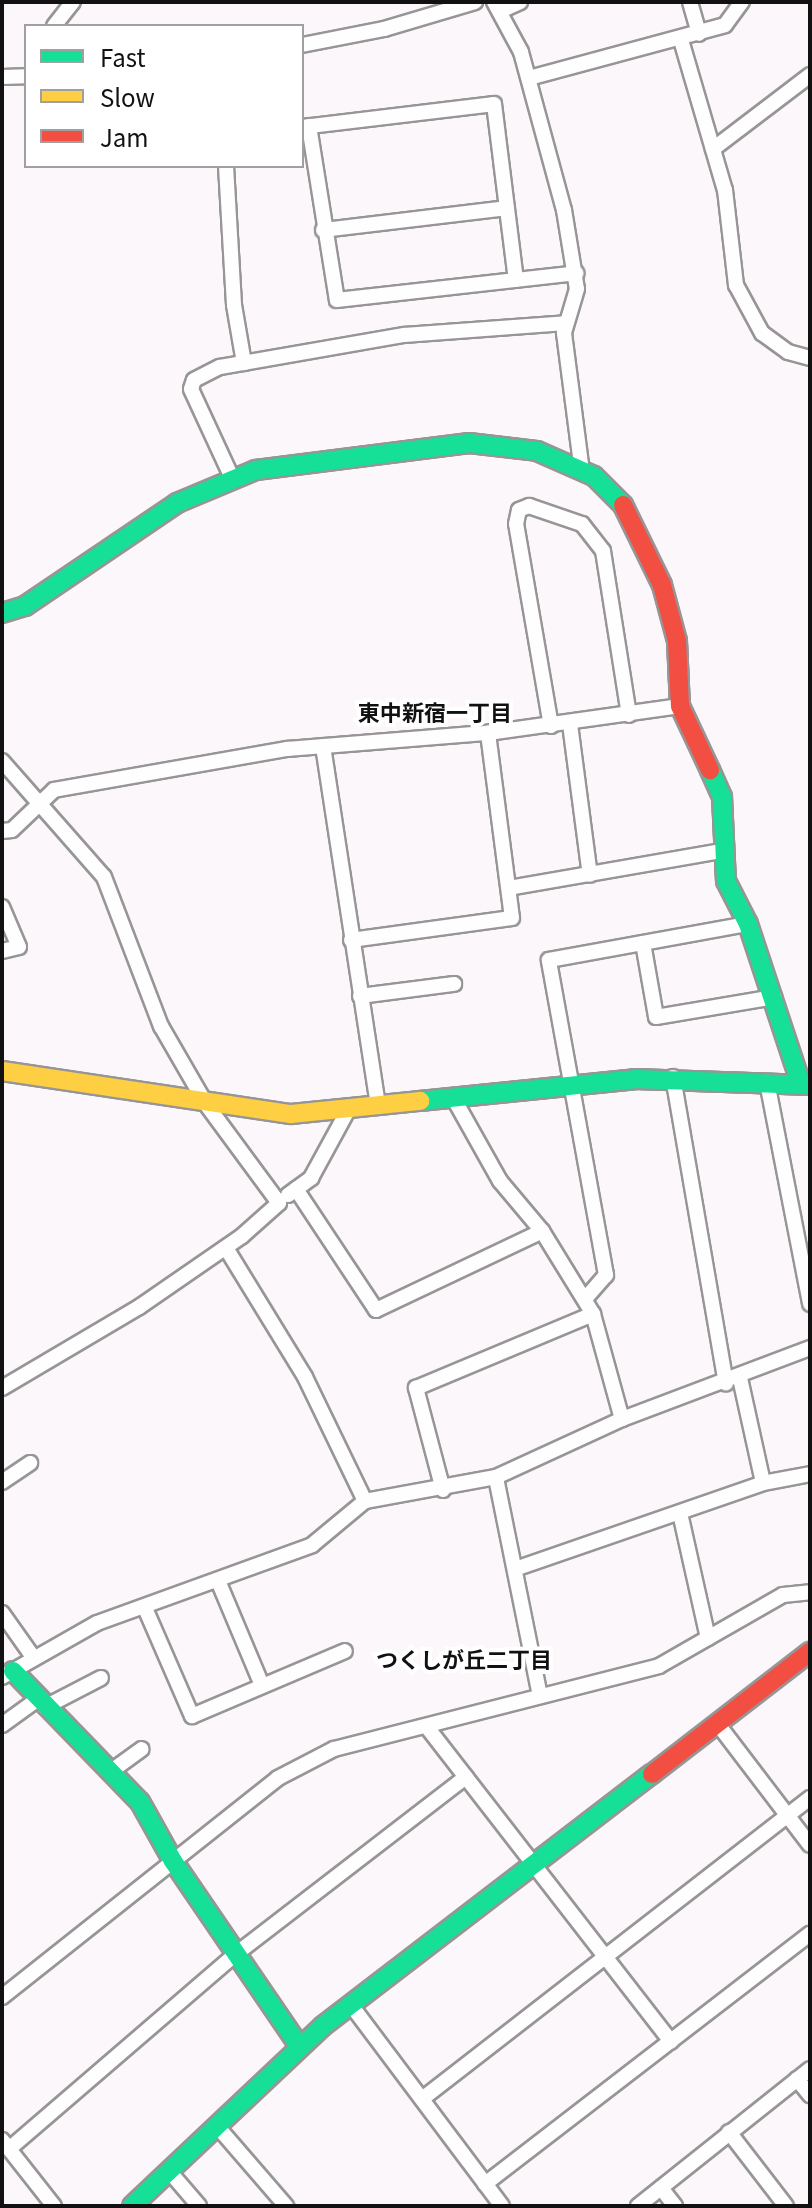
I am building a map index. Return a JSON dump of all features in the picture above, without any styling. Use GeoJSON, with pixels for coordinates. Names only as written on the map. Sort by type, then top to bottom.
{"type":"FeatureCollection","features":[{"type":"Feature","properties":{"kind":"street"},"geometry":{"type":"LineString","coordinates":[[56,24],[73,2]]}},
{"type":"Feature","properties":{"kind":"street"},"geometry":{"type":"LineString","coordinates":[[304,45],[384,29],[475,2]]}},
{"type":"Feature","properties":{"kind":"street"},"geometry":{"type":"LineString","coordinates":[[520,2],[497,7],[529,78],[576,273],[566,323],[582,471]]}},
{"type":"Feature","properties":{"kind":"street"},"geometry":{"type":"LineString","coordinates":[[690,2],[699,34]]}},
{"type":"Feature","properties":{"kind":"street"},"geometry":{"type":"LineString","coordinates":[[529,78],[681,40],[725,25],[742,2]]}},
{"type":"Feature","properties":{"kind":"street"},"geometry":{"type":"LineString","coordinates":[[681,40],[725,190],[736,285],[750,316],[788,352],[810,358]]}},
{"type":"Feature","properties":{"kind":"street"},"geometry":{"type":"LineString","coordinates":[[713,149],[810,75]]}},
{"type":"Feature","properties":{"kind":"street"},"geometry":{"type":"LineString","coordinates":[[2,77],[24,76]]}},
{"type":"Feature","properties":{"kind":"street"},"geometry":{"type":"LineString","coordinates":[[516,280],[494,104],[306,127],[337,300],[516,280],[576,273]]}},
{"type":"Feature","properties":{"kind":"street"},"geometry":{"type":"LineString","coordinates":[[226,168],[234,305],[244,363]]}},
{"type":"Feature","properties":{"kind":"street"},"geometry":{"type":"LineString","coordinates":[[323,230],[507,208]]}},
{"type":"Feature","properties":{"kind":"street"},"geometry":{"type":"LineString","coordinates":[[233,480],[191,389],[194,380],[244,363],[404,335],[566,323]]}},
{"type":"Feature","properties":{"kind":"street"},"geometry":{"type":"LineString","coordinates":[[2,613],[25,606],[177,503],[256,470],[469,443],[537,451],[582,471],[627,509],[644,538],[677,641],[680,706],[722,797],[726,827],[721,851],[726,881],[748,924],[806,1085],[673,1077],[291,1114],[206,1104],[2,1071]]}},
{"type":"Feature","properties":{"kind":"street"},"geometry":{"type":"LineString","coordinates":[[551,726],[516,524],[519,510],[529,506],[582,524],[603,551],[629,715]]}},
{"type":"Feature","properties":{"kind":"street"},"geometry":{"type":"LineString","coordinates":[[2,831],[12,830],[54,790],[323,746],[570,724],[680,706]]}},
{"type":"Feature","properties":{"kind":"street"},"geometry":{"type":"LineString","coordinates":[[570,724],[590,875]]}},
{"type":"Feature","properties":{"kind":"street"},"geometry":{"type":"LineString","coordinates":[[351,940],[512,918],[488,733]]}},
{"type":"Feature","properties":{"kind":"street"},"geometry":{"type":"LineString","coordinates":[[323,746],[378,1107]]}},
{"type":"Feature","properties":{"kind":"street"},"geometry":{"type":"LineString","coordinates":[[2,761],[104,877],[161,1026],[206,1104],[279,1203]]}},
{"type":"Feature","properties":{"kind":"street"},"geometry":{"type":"LineString","coordinates":[[509,888],[721,851]]}},
{"type":"Feature","properties":{"kind":"street"},"geometry":{"type":"LineString","coordinates":[[2,907],[19,947],[2,951]]}},
{"type":"Feature","properties":{"kind":"street"},"geometry":{"type":"LineString","coordinates":[[585,1299],[606,1275],[549,960],[748,924]]}},
{"type":"Feature","properties":{"kind":"street"},"geometry":{"type":"LineString","coordinates":[[643,943],[656,1017],[774,997]]}},
{"type":"Feature","properties":{"kind":"street"},"geometry":{"type":"LineString","coordinates":[[360,996],[454,984]]}},
{"type":"Feature","properties":{"kind":"street"},"geometry":{"type":"LineString","coordinates":[[673,1077],[733,1380],[763,1483]]}},
{"type":"Feature","properties":{"kind":"street"},"geometry":{"type":"LineString","coordinates":[[767,1082],[810,1304]]}},
{"type":"Feature","properties":{"kind":"street"},"geometry":{"type":"LineString","coordinates":[[454,1099],[500,1181],[542,1231],[593,1314],[622,1419]]}},
{"type":"Feature","properties":{"kind":"street"},"geometry":{"type":"LineString","coordinates":[[2,1388],[226,1248],[311,1178],[348,1110]]}},
{"type":"Feature","properties":{"kind":"street"},"geometry":{"type":"LineString","coordinates":[[296,1189],[376,1310],[542,1231]]}},
{"type":"Feature","properties":{"kind":"street"},"geometry":{"type":"LineString","coordinates":[[226,1248],[305,1377],[365,1501]]}},
{"type":"Feature","properties":{"kind":"street"},"geometry":{"type":"LineString","coordinates":[[443,1490],[416,1388],[593,1314]]}},
{"type":"Feature","properties":{"kind":"street"},"geometry":{"type":"LineString","coordinates":[[300,2047],[173,1861],[140,1802],[8,1674],[97,1623],[219,1583],[312,1545],[365,1501],[443,1490],[496,1477],[622,1419],[733,1380],[810,1348]]}},
{"type":"Feature","properties":{"kind":"street"},"geometry":{"type":"LineString","coordinates":[[2,1482],[30,1463]]}},
{"type":"Feature","properties":{"kind":"street"},"geometry":{"type":"LineString","coordinates":[[515,1569],[763,1483],[810,1474]]}},
{"type":"Feature","properties":{"kind":"street"},"geometry":{"type":"LineString","coordinates":[[496,1477],[540,1696]]}},
{"type":"Feature","properties":{"kind":"street"},"geometry":{"type":"LineString","coordinates":[[680,1513],[708,1638]]}},
{"type":"Feature","properties":{"kind":"street"},"geometry":{"type":"LineString","coordinates":[[219,1583],[261,1683]]}},
{"type":"Feature","properties":{"kind":"street"},"geometry":{"type":"LineString","coordinates":[[2,1997],[278,1778],[334,1749],[659,1666],[783,1595],[810,1592]]}},
{"type":"Feature","properties":{"kind":"street"},"geometry":{"type":"LineString","coordinates":[[145,1608],[192,1716],[261,1683],[345,1651]]}},
{"type":"Feature","properties":{"kind":"street"},"geometry":{"type":"LineString","coordinates":[[2,1613],[33,1657]]}},
{"type":"Feature","properties":{"kind":"street"},"geometry":{"type":"LineString","coordinates":[[132,2206],[300,2047],[351,2005],[810,1652]]}},
{"type":"Feature","properties":{"kind":"street"},"geometry":{"type":"LineString","coordinates":[[2,1725],[41,1703],[101,1678]]}},
{"type":"Feature","properties":{"kind":"street"},"geometry":{"type":"LineString","coordinates":[[717,1723],[810,1845]]}},
{"type":"Feature","properties":{"kind":"street"},"geometry":{"type":"LineString","coordinates":[[427,1727],[671,2041]]}},
{"type":"Feature","properties":{"kind":"street"},"geometry":{"type":"LineString","coordinates":[[110,1772],[142,1749]]}},
{"type":"Feature","properties":{"kind":"street"},"geometry":{"type":"LineString","coordinates":[[54,2206],[5,2144],[236,1954],[466,1777]]}},
{"type":"Feature","properties":{"kind":"street"},"geometry":{"type":"LineString","coordinates":[[422,2099],[810,1798]]}},
{"type":"Feature","properties":{"kind":"street"},"geometry":{"type":"LineString","coordinates":[[485,2184],[810,1934]]}},
{"type":"Feature","properties":{"kind":"street"},"geometry":{"type":"LineString","coordinates":[[351,2005],[502,2206]]}},
{"type":"Feature","properties":{"kind":"street"},"geometry":{"type":"LineString","coordinates":[[638,2206],[810,2069]]}},
{"type":"Feature","properties":{"kind":"street"},"geometry":{"type":"LineString","coordinates":[[797,2079],[810,2095]]}},
{"type":"Feature","properties":{"kind":"street"},"geometry":{"type":"LineString","coordinates":[[217,2126],[286,2206]]}},
{"type":"Feature","properties":{"kind":"street"},"geometry":{"type":"LineString","coordinates":[[729,2132],[786,2206]]}},
{"type":"Feature","properties":{"kind":"street"},"geometry":{"type":"LineString","coordinates":[[169,2171],[199,2206]]}},
{"type":"Feature","properties":{"kind":"street"},"geometry":{"type":"LineString","coordinates":[[661,2188],[675,2206]]}},
{"type":"Feature","properties":{"kind":"traffic: fast"},"geometry":{"type":"LineString","coordinates":[[2,613],[25,606],[177,503],[256,470],[469,443],[537,451],[594,476],[623,505]]}},
{"type":"Feature","properties":{"kind":"traffic: fast"},"geometry":{"type":"LineString","coordinates":[[710,770],[722,797],[726,881],[748,924],[801,1084]]}},
{"type":"Feature","properties":{"kind":"traffic: fast"},"geometry":{"type":"LineString","coordinates":[[420,1101],[635,1079],[810,1085]]}},
{"type":"Feature","properties":{"kind":"traffic: fast"},"geometry":{"type":"LineString","coordinates":[[13,1671],[140,1802],[173,1861],[300,2047]]}},
{"type":"Feature","properties":{"kind":"traffic: fast"},"geometry":{"type":"LineString","coordinates":[[132,2206],[323,2026],[652,1774]]}},
{"type":"Feature","properties":{"kind":"traffic: slow"},"geometry":{"type":"LineString","coordinates":[[2,1071],[291,1114],[420,1101]]}},
{"type":"Feature","properties":{"kind":"traffic: jam"},"geometry":{"type":"LineString","coordinates":[[623,505],[662,585],[677,641],[680,706],[710,770]]}},
{"type":"Feature","properties":{"kind":"traffic: jam"},"geometry":{"type":"LineString","coordinates":[[652,1774],[810,1652]]}},
{"type":"Feature","properties":{"kind":"district","name":"東中新宿一丁目"},"geometry":{"type":"Point","coordinates":[435,712]}},
{"type":"Feature","properties":{"kind":"district","name":"つくしが丘二丁目"},"geometry":{"type":"Point","coordinates":[464,1659]}}]}
